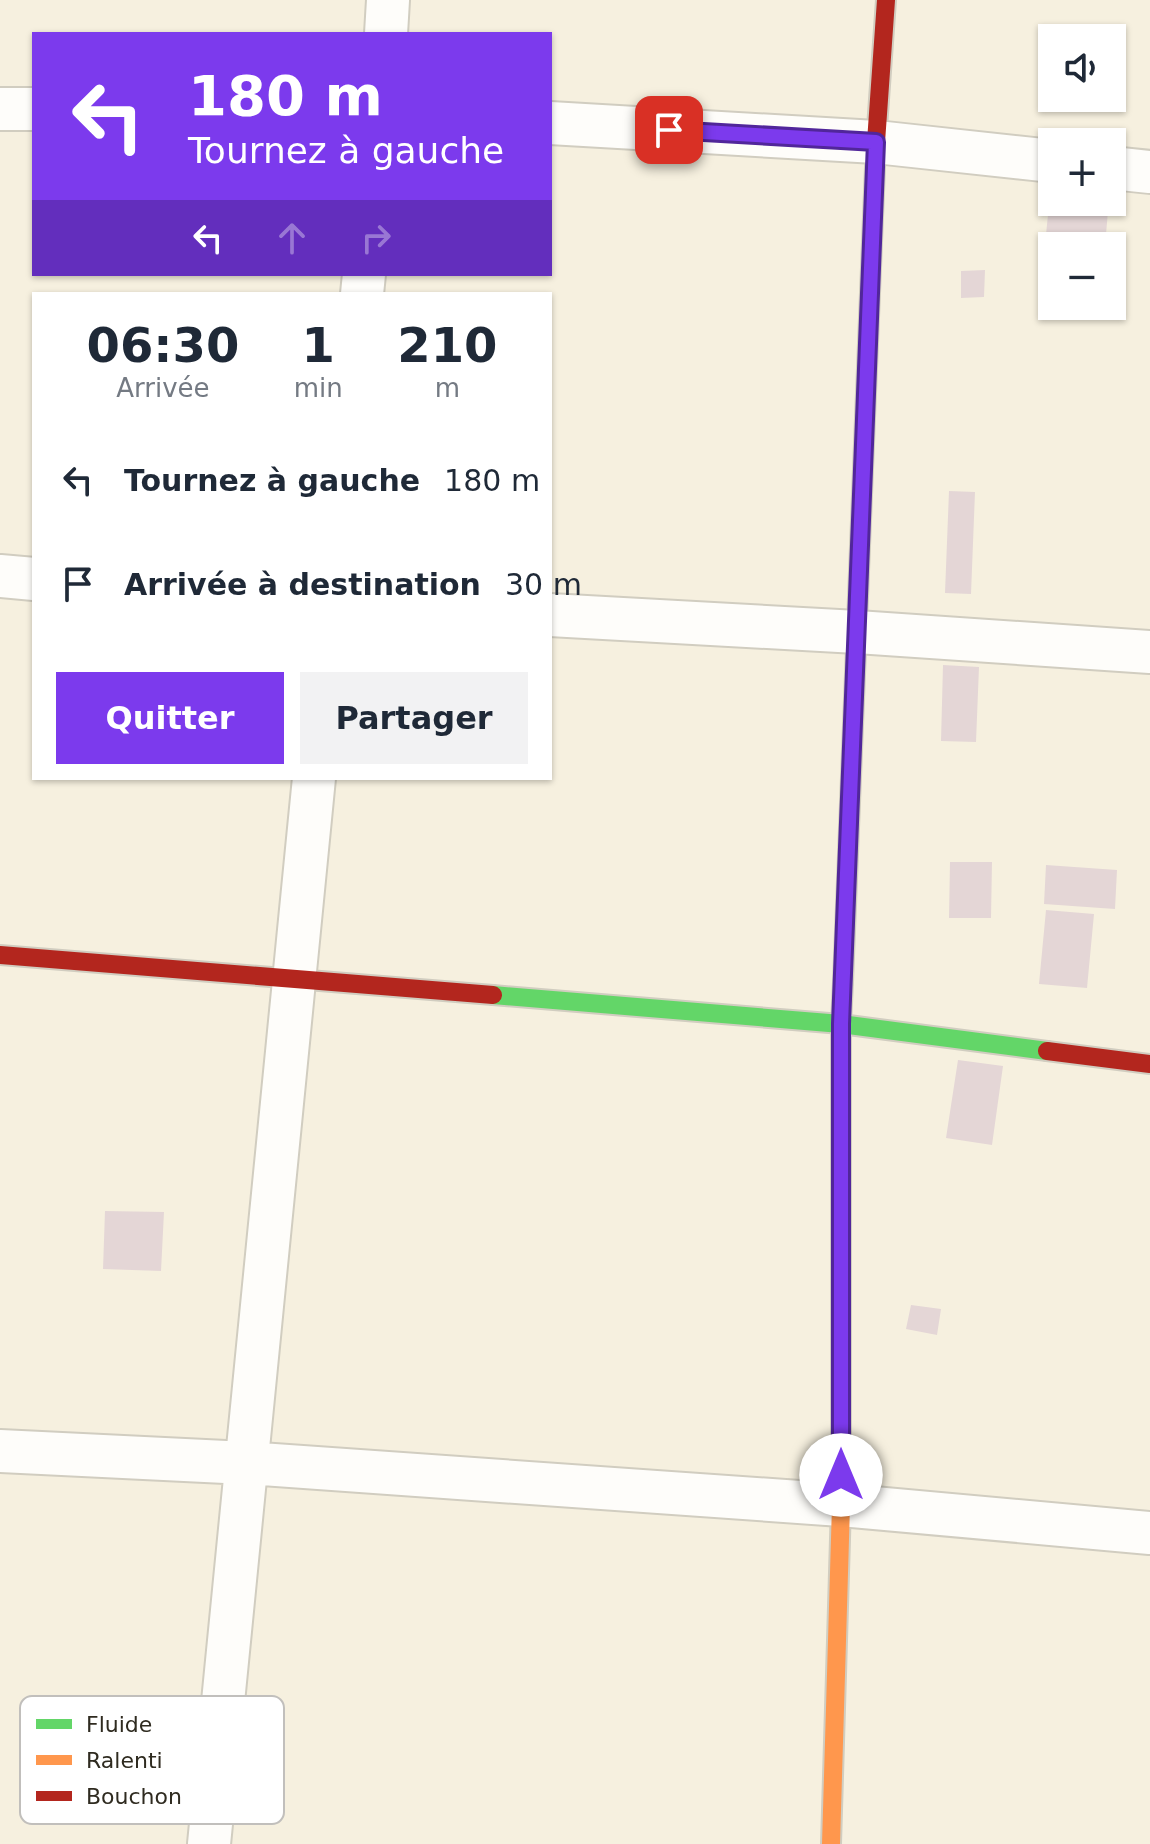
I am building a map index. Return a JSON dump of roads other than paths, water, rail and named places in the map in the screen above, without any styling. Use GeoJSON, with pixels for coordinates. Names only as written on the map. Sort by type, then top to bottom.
{"type":"FeatureCollection","features":[{"type":"Feature","properties":{"kind":"main road"},"geometry":{"type":"LineString","coordinates":[[831,1844],[841,1505],[841,1024],[876,142],[886,0]]}},
{"type":"Feature","properties":{"kind":"main road"},"geometry":{"type":"LineString","coordinates":[[0,955],[841,1024],[1150,1064]]}},
{"type":"Feature","properties":{"kind":"street"},"geometry":{"type":"LineString","coordinates":[[386,32],[388,0]]}},
{"type":"Feature","properties":{"kind":"street"},"geometry":{"type":"LineString","coordinates":[[0,109],[32,109]]}},
{"type":"Feature","properties":{"kind":"street"},"geometry":{"type":"LineString","coordinates":[[552,123],[876,142],[1038,159]]}},
{"type":"Feature","properties":{"kind":"street"},"geometry":{"type":"LineString","coordinates":[[1126,169],[1150,172]]}},
{"type":"Feature","properties":{"kind":"street"},"geometry":{"type":"LineString","coordinates":[[0,576],[32,579]]}},
{"type":"Feature","properties":{"kind":"street"},"geometry":{"type":"LineString","coordinates":[[552,615],[1150,652]]}},
{"type":"Feature","properties":{"kind":"street"},"geometry":{"type":"LineString","coordinates":[[223,1696],[314,780]]}},
{"type":"Feature","properties":{"kind":"street"},"geometry":{"type":"LineString","coordinates":[[0,1451],[246,1463],[841,1505],[1150,1533]]}},
{"type":"Feature","properties":{"kind":"street"},"geometry":{"type":"LineString","coordinates":[[209,1844],[211,1824]]}}]}
